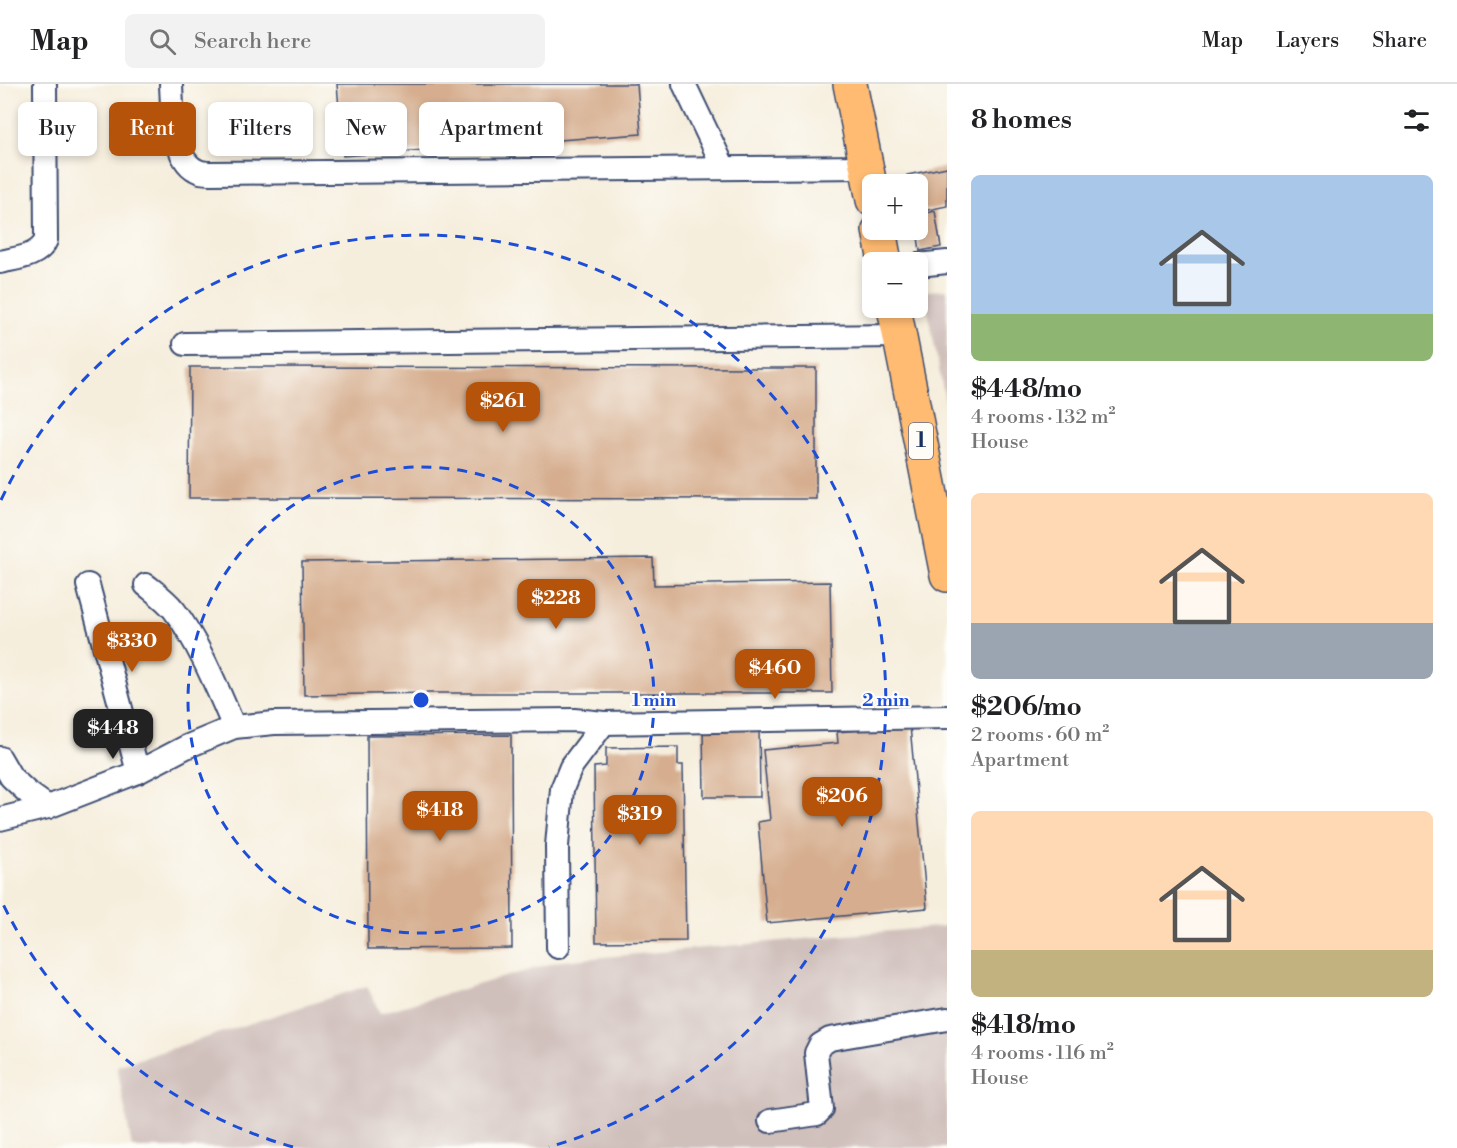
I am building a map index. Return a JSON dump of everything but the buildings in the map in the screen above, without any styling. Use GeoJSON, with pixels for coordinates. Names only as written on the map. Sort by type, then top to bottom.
{"type":"FeatureCollection","features":[{"type":"Feature","properties":{"kind":"highway"},"geometry":{"type":"LineString","coordinates":[[850,84],[868,174]]}},
{"type":"Feature","properties":{"kind":"highway","name":"1"},"geometry":{"type":"LineString","coordinates":[[897,322],[947,575]]}},
{"type":"Feature","properties":{"kind":"street"},"geometry":{"type":"LineString","coordinates":[[0,262],[32,254],[44,245],[46,240],[45,84]]}},
{"type":"Feature","properties":{"kind":"street"},"geometry":{"type":"LineString","coordinates":[[171,84],[175,134],[183,158],[195,170],[210,173],[867,167]]}},
{"type":"Feature","properties":{"kind":"street"},"geometry":{"type":"LineString","coordinates":[[684,84],[724,168]]}},
{"type":"Feature","properties":{"kind":"street"},"geometry":{"type":"LineString","coordinates":[[928,264],[947,262]]}},
{"type":"Feature","properties":{"kind":"street"},"geometry":{"type":"LineString","coordinates":[[185,344],[897,322]]}},
{"type":"Feature","properties":{"kind":"street"},"geometry":{"type":"LineString","coordinates":[[88,585],[138,772]]}},
{"type":"Feature","properties":{"kind":"street"},"geometry":{"type":"LineString","coordinates":[[146,585],[167,602],[184,626],[234,727]]}},
{"type":"Feature","properties":{"kind":"street"},"geometry":{"type":"LineString","coordinates":[[0,819],[48,807],[138,772],[186,747],[234,727],[274,723],[584,720],[604,723],[947,717]]}},
{"type":"Feature","properties":{"kind":"street"},"geometry":{"type":"LineString","coordinates":[[558,947],[557,846],[562,789],[571,767],[604,723]]}},
{"type":"Feature","properties":{"kind":"street"},"geometry":{"type":"LineString","coordinates":[[0,758],[11,777],[48,807]]}},
{"type":"Feature","properties":{"kind":"street"},"geometry":{"type":"LineString","coordinates":[[770,1120],[817,1114],[822,1109],[816,1053],[820,1045],[830,1039],[947,1019]]}},
{"type":"Feature","properties":{"kind":"shaded area"},"geometry":{"type":"Polygon","coordinates":[[[947,290],[947,410],[928,312],[928,291],[947,290]]]}},
{"type":"Feature","properties":{"kind":"shaded area"},"geometry":{"type":"Polygon","coordinates":[[[947,926],[947,1148],[132,1148],[117,1066],[367,986],[380,1013],[560,961],[947,926]]]}}]}
